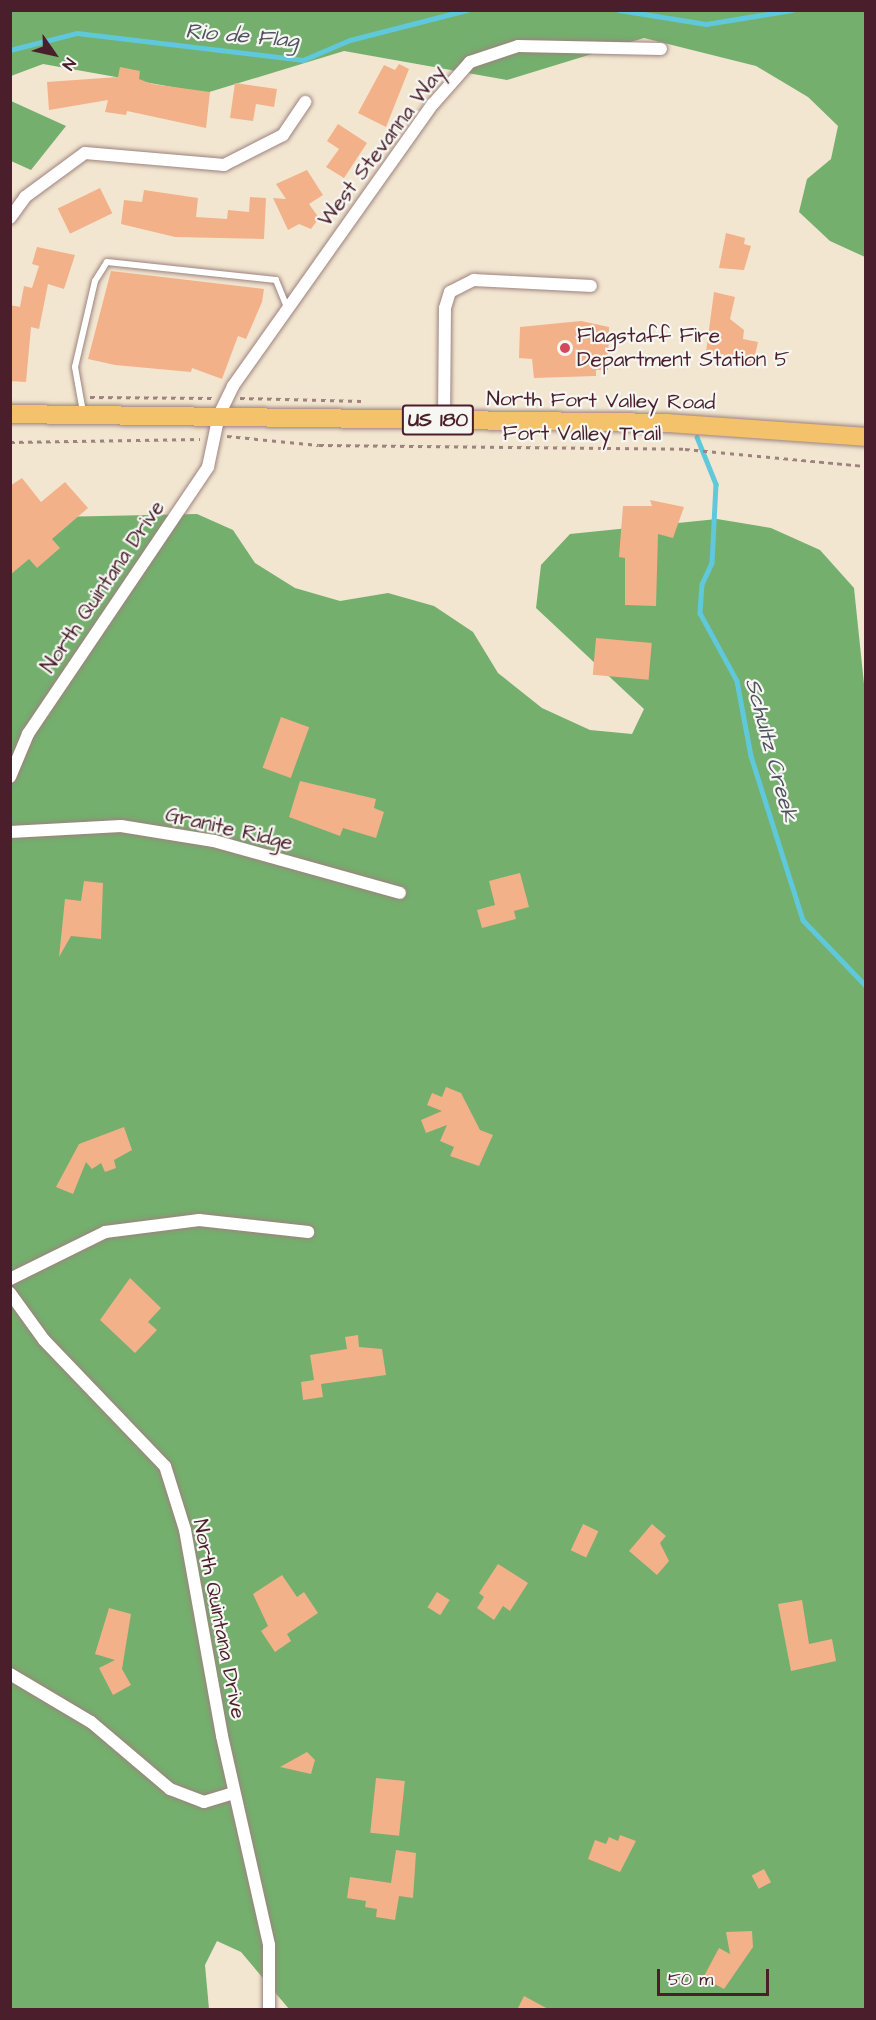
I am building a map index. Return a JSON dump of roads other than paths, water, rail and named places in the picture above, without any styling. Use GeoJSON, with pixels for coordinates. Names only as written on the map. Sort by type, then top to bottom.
{"type":"FeatureCollection","features":[{"type":"Feature","properties":{"kind":"main road","name":"North Fort Valley Road"},"geometry":{"type":"LineString","coordinates":[[10,414],[84,413],[667,423],[866,437]]}},
{"type":"Feature","properties":{"kind":"street","name":"West Stevanna Way"},"geometry":{"type":"LineString","coordinates":[[219,415],[288,308],[433,104],[470,62],[518,46],[661,49]]}},
{"type":"Feature","properties":{"kind":"street"},"geometry":{"type":"LineString","coordinates":[[10,218],[25,196],[85,153],[224,165],[283,135],[305,102]]}},
{"type":"Feature","properties":{"kind":"street"},"geometry":{"type":"LineString","coordinates":[[444,420],[445,308],[450,292],[474,280],[591,286]]}},
{"type":"Feature","properties":{"kind":"street","name":"North Quintana Drive"},"geometry":{"type":"LineString","coordinates":[[10,777],[27,734],[208,467],[212,438],[219,415]]}},
{"type":"Feature","properties":{"kind":"street","name":"Granite Ridge"},"geometry":{"type":"LineString","coordinates":[[10,832],[121,826],[214,841],[400,893]]}},
{"type":"Feature","properties":{"kind":"street"},"geometry":{"type":"LineString","coordinates":[[10,1279],[105,1232],[200,1220],[308,1232]]}},
{"type":"Feature","properties":{"kind":"street","name":"North Quintana Drive"},"geometry":{"type":"LineString","coordinates":[[10,1293],[44,1340],[165,1466],[184,1530],[234,1793],[269,1945],[269,2010]]}},
{"type":"Feature","properties":{"kind":"street"},"geometry":{"type":"LineString","coordinates":[[10,1674],[91,1722],[170,1789],[204,1802],[234,1793]]}},
{"type":"Feature","properties":{"kind":"lane"},"geometry":{"type":"LineString","coordinates":[[84,413],[75,367],[95,281],[106,262],[276,280],[288,308]]}},
{"type":"Feature","properties":{"kind":"waterway","name":"Rio de Flag"},"geometry":{"type":"LineString","coordinates":[[10,50],[77,33],[303,60],[350,40],[467,10]]}},
{"type":"Feature","properties":{"kind":"waterway","name":"Rio de Flag"},"geometry":{"type":"LineString","coordinates":[[619,10],[706,24],[792,10]]}},
{"type":"Feature","properties":{"kind":"waterway","name":"Schultz Creek"},"geometry":{"type":"LineString","coordinates":[[697,437],[716,484],[712,563],[702,584],[700,613],[737,681],[751,756],[803,920],[866,986]]}},
{"type":"Feature","properties":{"kind":"place","name":"Flagstaff Fire Department Station 5"},"geometry":{"type":"Point","coordinates":[565,348]}}]}
